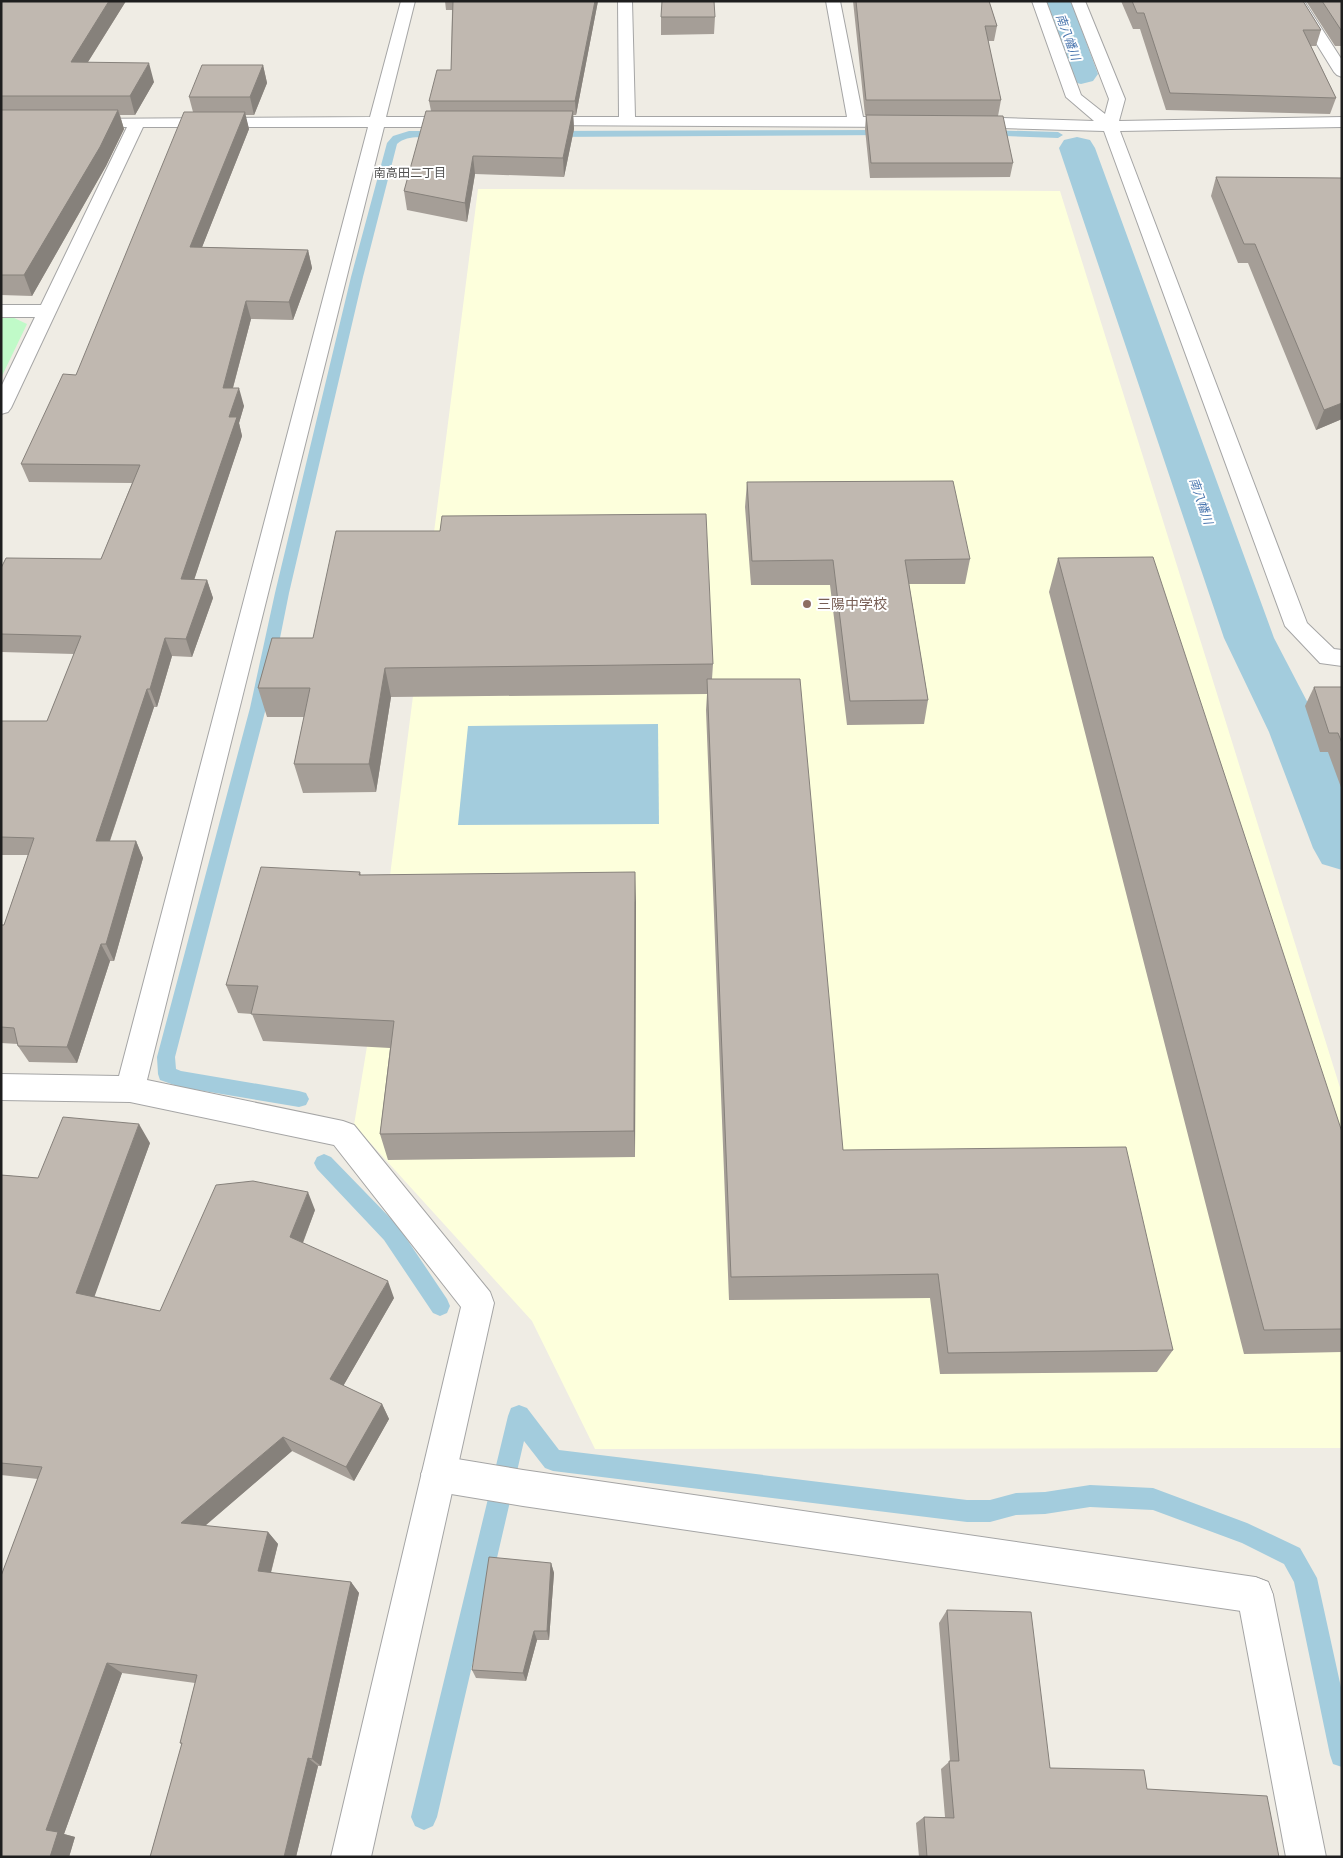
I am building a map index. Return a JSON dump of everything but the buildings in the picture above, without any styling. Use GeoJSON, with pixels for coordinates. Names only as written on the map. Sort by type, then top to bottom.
{"type":"FeatureCollection","features":[{"type":"Feature","properties":{"kind":"street"},"geometry":{"type":"LineString","coordinates":[[130,1089],[408,1]]}},
{"type":"Feature","properties":{"kind":"street"},"geometry":{"type":"LineString","coordinates":[[625,1],[627,122]]}},
{"type":"Feature","properties":{"kind":"street"},"geometry":{"type":"LineString","coordinates":[[833,1],[856,122]]}},
{"type":"Feature","properties":{"kind":"street"},"geometry":{"type":"LineString","coordinates":[[1039,1],[1074,97],[1110,126],[1297,626],[1328,657],[1342,658]]}},
{"type":"Feature","properties":{"kind":"street"},"geometry":{"type":"LineString","coordinates":[[1078,1],[1117,99],[1110,126]]}},
{"type":"Feature","properties":{"kind":"street"},"geometry":{"type":"LineString","coordinates":[[1297,1],[1335,50],[1342,72]]}},
{"type":"Feature","properties":{"kind":"street"},"geometry":{"type":"LineString","coordinates":[[69,122],[477,122]]}},
{"type":"Feature","properties":{"kind":"street"},"geometry":{"type":"LineString","coordinates":[[1,408],[137,122]]}},
{"type":"Feature","properties":{"kind":"street"},"geometry":{"type":"LineString","coordinates":[[517,122],[923,122]]}},
{"type":"Feature","properties":{"kind":"street"},"geometry":{"type":"LineString","coordinates":[[952,122],[1110,126],[1342,122]]}},
{"type":"Feature","properties":{"kind":"street"},"geometry":{"type":"LineString","coordinates":[[1,311],[48,311]]}},
{"type":"Feature","properties":{"kind":"street"},"geometry":{"type":"LineString","coordinates":[[1,1087],[130,1089],[343,1134],[478,1303],[351,1857]]}},
{"type":"Feature","properties":{"kind":"street"},"geometry":{"type":"LineString","coordinates":[[439,1474],[523,1488],[1255,1595],[1306,1857]]}},
{"type":"Feature","properties":{"kind":"shaded area","name":"三陽中学校"},"geometry":{"type":"Polygon","coordinates":[[[478,189],[1060,191],[1342,1094],[1342,1448],[595,1449],[532,1321],[354,1125],[372,1016],[478,189]]]}},
{"type":"Feature","properties":{"kind":"green space"},"geometry":{"type":"Polygon","coordinates":[[[1,317],[12,317],[27,324],[1,378],[1,317]]]}},
{"type":"Feature","properties":{"kind":"water"},"geometry":{"type":"Polygon","coordinates":[[[658,724],[659,824],[458,825],[468,726],[658,724]]]}},
{"type":"Feature","properties":{"kind":"waterway","name":"南八幡川"},"geometry":{"type":"LineString","coordinates":[[1055,1],[1081,74]]}},
{"type":"Feature","properties":{"kind":"waterway"},"geometry":{"type":"LineString","coordinates":[[549,134],[888,133]]}},
{"type":"Feature","properties":{"kind":"waterway"},"geometry":{"type":"LineString","coordinates":[[984,133],[1058,135]]}},
{"type":"Feature","properties":{"kind":"waterway"},"geometry":{"type":"LineString","coordinates":[[299,1099],[180,1079],[167,1074],[166,1057],[258,708],[282,593],[357,277],[392,143],[409,134],[443,134]]}},
{"type":"Feature","properties":{"kind":"waterway","name":"南八幡川"},"geometry":{"type":"LineString","coordinates":[[1077,148],[1249,638],[1296,732],[1342,848]]}},
{"type":"Feature","properties":{"kind":"waterway"},"geometry":{"type":"LineString","coordinates":[[324,1163],[391,1233],[440,1306]]}},
{"type":"Feature","properties":{"kind":"waterway"},"geometry":{"type":"LineString","coordinates":[[424,1817],[519,1416],[553,1460],[967,1511],[990,1511],[1016,1504],[1045,1503],[1090,1496],[1153,1499],[1247,1534],[1292,1556],[1305,1578],[1313,1608],[1342,1755]]}},
{"type":"Feature","properties":{"kind":"place","name":"三陽中学校"},"geometry":{"type":"Point","coordinates":[807,604]}},
{"type":"Feature","properties":{"kind":"district","name":"南高田二丁目"},"geometry":{"type":"Point","coordinates":[410,173]}}]}
